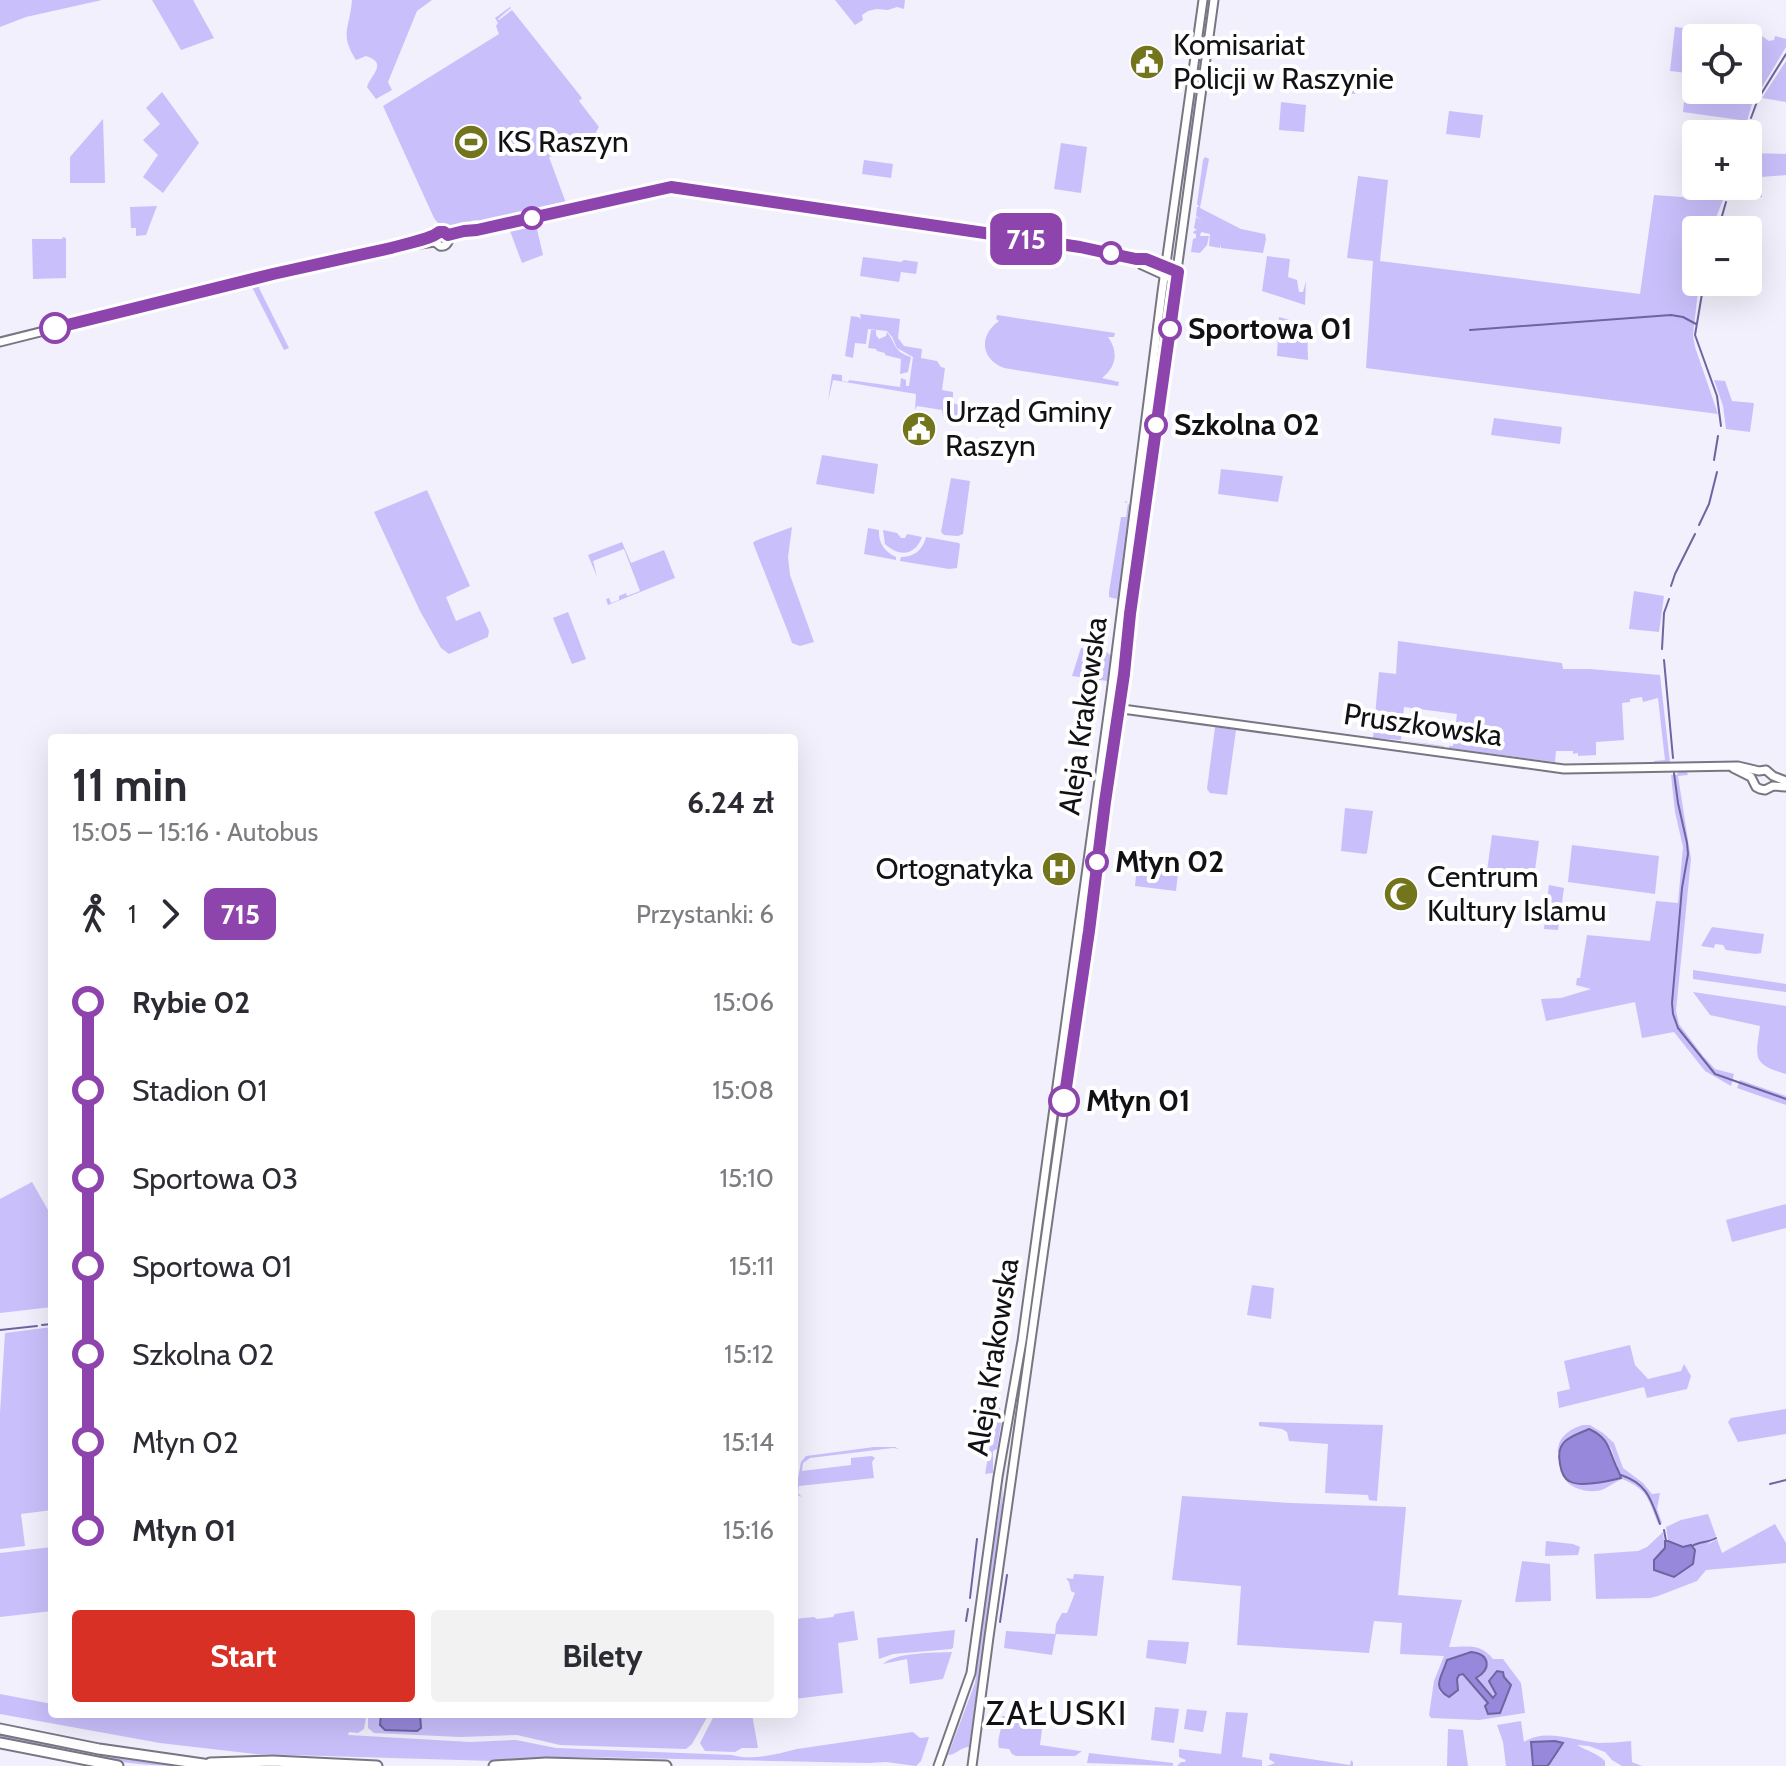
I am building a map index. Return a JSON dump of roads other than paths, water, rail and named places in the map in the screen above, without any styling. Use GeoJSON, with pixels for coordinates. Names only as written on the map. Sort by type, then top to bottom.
{"type":"FeatureCollection","features":[{"type":"Feature","properties":{"kind":"highway"},"geometry":{"type":"LineString","coordinates":[[0,1729],[99,1749],[217,1766]]}},
{"type":"Feature","properties":{"kind":"highway"},"geometry":{"type":"LineString","coordinates":[[0,1743],[118,1766]]}},
{"type":"Feature","properties":{"kind":"highway"},"geometry":{"type":"LineString","coordinates":[[199,1763],[273,1761],[377,1766]]}},
{"type":"Feature","properties":{"kind":"highway"},"geometry":{"type":"LineString","coordinates":[[494,1766],[546,1763],[666,1766]]}},
{"type":"Feature","properties":{"kind":"main road","name":"Aleja Krakowska"},"geometry":{"type":"LineString","coordinates":[[938,1766],[971,1673],[998,1477],[1034,1258],[1203,0]]}},
{"type":"Feature","properties":{"kind":"main road","name":"Aleja Krakowska"},"geometry":{"type":"LineString","coordinates":[[972,1766],[1089,931],[1214,0]]}},
{"type":"Feature","properties":{"kind":"main road"},"geometry":{"type":"LineString","coordinates":[[0,342],[410,241],[435,239],[441,232],[449,237],[464,231],[671,187],[1080,247],[1146,259],[1166,266],[1177,276]]}},
{"type":"Feature","properties":{"kind":"main road"},"geometry":{"type":"LineString","coordinates":[[1136,259],[1165,276],[1177,276]]}},
{"type":"Feature","properties":{"kind":"main road","name":"Pruszkowska"},"geometry":{"type":"LineString","coordinates":[[1109,707],[1564,769],[1738,766],[1759,771]]}},
{"type":"Feature","properties":{"kind":"main road"},"geometry":{"type":"LineString","coordinates":[[1731,767],[1747,774],[1760,789],[1786,784]]}},
{"type":"Feature","properties":{"kind":"main road"},"geometry":{"type":"LineString","coordinates":[[1753,780],[1759,771],[1766,770],[1786,784]]}},
{"type":"Feature","properties":{"kind":"main road"},"geometry":{"type":"LineString","coordinates":[[1771,786],[1773,776]]}},
{"type":"Feature","properties":{"kind":"waterway"},"geometry":{"type":"LineString","coordinates":[[1751,118],[1758,99],[1786,54]]}},
{"type":"Feature","properties":{"kind":"waterway"},"geometry":{"type":"LineString","coordinates":[[1722,216],[1726,202]]}},
{"type":"Feature","properties":{"kind":"waterway"},"geometry":{"type":"LineString","coordinates":[[1702,296],[1695,335],[1717,396],[1721,426]]}},
{"type":"Feature","properties":{"kind":"waterway"},"geometry":{"type":"LineString","coordinates":[[1470,330],[1671,315],[1696,324]]}},
{"type":"Feature","properties":{"kind":"waterway"},"geometry":{"type":"LineString","coordinates":[[1714,460],[1718,436]]}},
{"type":"Feature","properties":{"kind":"waterway"},"geometry":{"type":"LineString","coordinates":[[1699,525],[1709,504],[1717,472]]}},
{"type":"Feature","properties":{"kind":"waterway"},"geometry":{"type":"LineString","coordinates":[[1671,586],[1695,534]]}},
{"type":"Feature","properties":{"kind":"waterway"},"geometry":{"type":"LineString","coordinates":[[1662,649],[1664,613],[1669,599]]}},
{"type":"Feature","properties":{"kind":"waterway"},"geometry":{"type":"LineString","coordinates":[[1664,660],[1673,758]]}},
{"type":"Feature","properties":{"kind":"waterway"},"geometry":{"type":"LineString","coordinates":[[1674,773],[1688,854],[1682,888],[1673,1014],[1678,1028],[1715,1074],[1786,1099]]}},
{"type":"Feature","properties":{"kind":"waterway"},"geometry":{"type":"LineString","coordinates":[[1114,786],[1115,774]]}},
{"type":"Feature","properties":{"kind":"waterway"},"geometry":{"type":"LineString","coordinates":[[1112,799],[1113,791]]}},
{"type":"Feature","properties":{"kind":"waterway"},"geometry":{"type":"LineString","coordinates":[[1109,820],[1111,806]]}},
{"type":"Feature","properties":{"kind":"waterway"},"geometry":{"type":"LineString","coordinates":[[1106,847],[1107,834]]}},
{"type":"Feature","properties":{"kind":"waterway"},"geometry":{"type":"LineString","coordinates":[[1098,912],[1100,893]]}},
{"type":"Feature","properties":{"kind":"waterway"},"geometry":{"type":"LineString","coordinates":[[42,1325],[48,1324]]}},
{"type":"Feature","properties":{"kind":"waterway"},"geometry":{"type":"LineString","coordinates":[[0,1330],[37,1326]]}},
{"type":"Feature","properties":{"kind":"waterway"},"geometry":{"type":"LineString","coordinates":[[1621,1475],[1643,1488],[1660,1524]]}},
{"type":"Feature","properties":{"kind":"waterway"},"geometry":{"type":"LineString","coordinates":[[1770,1484],[1786,1480]]}},
{"type":"Feature","properties":{"kind":"waterway"},"geometry":{"type":"LineString","coordinates":[[1664,1530],[1666,1541]]}},
{"type":"Feature","properties":{"kind":"waterway"},"geometry":{"type":"LineString","coordinates":[[1692,1546],[1716,1538]]}},
{"type":"Feature","properties":{"kind":"waterway"},"geometry":{"type":"LineString","coordinates":[[970,1598],[977,1539]]}},
{"type":"Feature","properties":{"kind":"waterway"},"geometry":{"type":"LineString","coordinates":[[1000,1622],[1007,1575]]}},
{"type":"Feature","properties":{"kind":"waterway"},"geometry":{"type":"LineString","coordinates":[[966,1621],[968,1609]]}},
{"type":"Feature","properties":{"kind":"place","name":"Komisariat Policji w Raszynie"},"geometry":{"type":"Point","coordinates":[1147,62]}},
{"type":"Feature","properties":{"kind":"place","name":"KS Raszyn"},"geometry":{"type":"Point","coordinates":[471,142]}},
{"type":"Feature","properties":{"kind":"place","name":"Sportowa 01"},"geometry":{"type":"Point","coordinates":[1170,329]}},
{"type":"Feature","properties":{"kind":"place","name":"Szkolna 02"},"geometry":{"type":"Point","coordinates":[1156,425]}},
{"type":"Feature","properties":{"kind":"place","name":"Urząd Gminy Raszyn"},"geometry":{"type":"Point","coordinates":[919,429]}},
{"type":"Feature","properties":{"kind":"place","name":"Młyn 02"},"geometry":{"type":"Point","coordinates":[1097,862]}},
{"type":"Feature","properties":{"kind":"place","name":"Ortognatyka"},"geometry":{"type":"Point","coordinates":[1059,869]}},
{"type":"Feature","properties":{"kind":"place","name":"Centrum Kultury Islamu"},"geometry":{"type":"Point","coordinates":[1401,894]}},
{"type":"Feature","properties":{"kind":"place","name":"Młyn 01"},"geometry":{"type":"Point","coordinates":[1064,1101]}},
{"type":"Feature","properties":{"kind":"district","name":"ZAŁUSKI"},"geometry":{"type":"Point","coordinates":[1057,1713]}}]}
